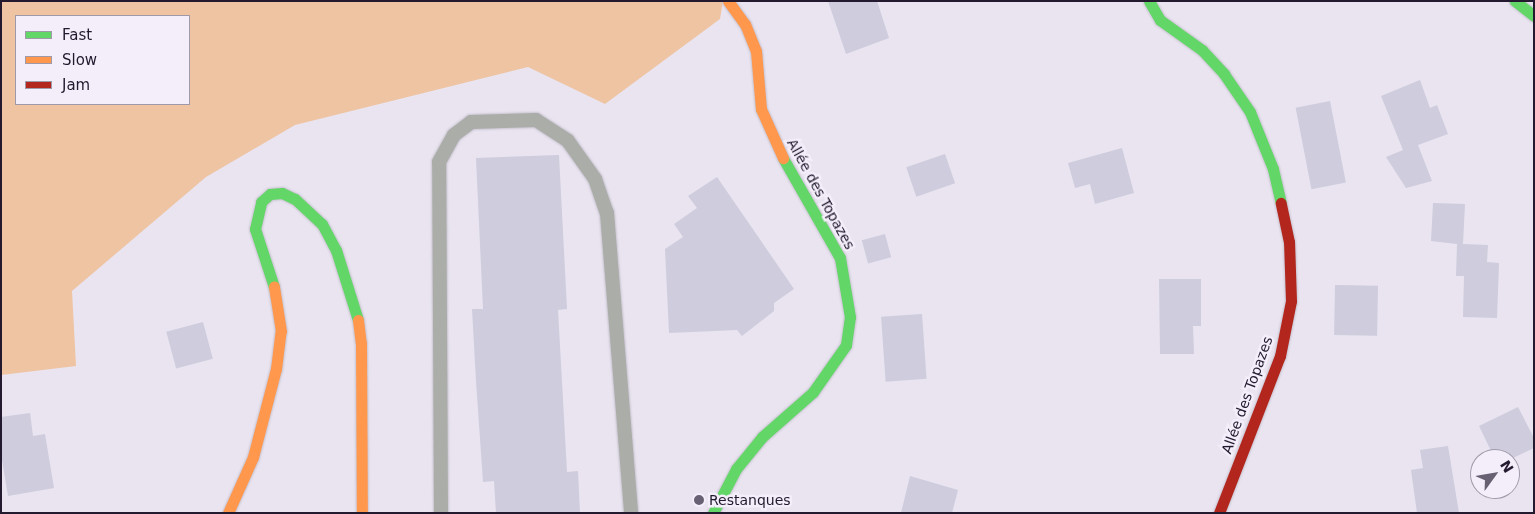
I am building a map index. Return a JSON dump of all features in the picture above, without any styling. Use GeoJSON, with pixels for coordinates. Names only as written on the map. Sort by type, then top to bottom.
{"type":"FeatureCollection","features":[{"type":"Feature","properties":{"kind":"main road","name":"Allée des Topazes"},"geometry":{"type":"LineString","coordinates":[[713,513],[736,469],[762,437],[813,392],[831,370],[846,344],[850,316],[840,258],[771,137],[761,109],[756,51],[745,24],[728,1]]}},
{"type":"Feature","properties":{"kind":"main road","name":"Allée des Topazes"},"geometry":{"type":"LineString","coordinates":[[1149,1],[1160,20],[1202,50],[1224,74],[1250,112],[1273,169],[1289,242],[1291,301],[1280,356],[1220,513]]}},
{"type":"Feature","properties":{"kind":"main road"},"geometry":{"type":"LineString","coordinates":[[1515,1],[1534,16]]}},
{"type":"Feature","properties":{"kind":"main road"},"geometry":{"type":"LineString","coordinates":[[228,513],[253,457],[276,369],[281,331],[278,299],[255,229],[261,202],[270,194],[282,192],[295,198],[322,224],[336,250],[357,315],[361,343],[362,513]]}},
{"type":"Feature","properties":{"kind":"lane"},"geometry":{"type":"LineString","coordinates":[[441,513],[440,162],[454,135],[471,122],[536,120],[568,141],[595,179],[607,213],[631,513]]}},
{"type":"Feature","properties":{"kind":"shaded area"},"geometry":{"type":"Polygon","coordinates":[[[1,1],[723,1],[720,19],[605,104],[528,67],[295,125],[206,177],[72,291],[76,366],[1,375],[1,1]]]}},
{"type":"Feature","properties":{"kind":"building"},"geometry":{"type":"Polygon","coordinates":[[[828,1],[877,1],[889,38],[846,54],[828,1]]]}},
{"type":"Feature","properties":{"kind":"building"},"geometry":{"type":"Polygon","coordinates":[[[1420,80],[1430,108],[1437,105],[1448,134],[1418,145],[1432,181],[1406,188],[1386,157],[1403,150],[1381,96],[1420,80]]]}},
{"type":"Feature","properties":{"kind":"building"},"geometry":{"type":"Polygon","coordinates":[[[1330,101],[1346,182],[1311,189],[1296,108],[1330,101]]]}},
{"type":"Feature","properties":{"kind":"building"},"geometry":{"type":"Polygon","coordinates":[[[1122,148],[1134,193],[1095,204],[1090,184],[1075,188],[1068,163],[1122,148]]]}},
{"type":"Feature","properties":{"kind":"building"},"geometry":{"type":"Polygon","coordinates":[[[945,154],[955,183],[916,197],[906,167],[945,154]]]}},
{"type":"Feature","properties":{"kind":"building"},"geometry":{"type":"Polygon","coordinates":[[[559,155],[567,309],[558,310],[567,472],[578,471],[580,513],[496,513],[494,481],[483,482],[476,381],[472,309],[483,309],[476,158],[559,155]]]}},
{"type":"Feature","properties":{"kind":"building"},"geometry":{"type":"Polygon","coordinates":[[[717,177],[794,289],[774,303],[774,311],[742,336],[737,330],[669,333],[665,249],[683,237],[674,224],[697,208],[688,196],[717,177]]]}},
{"type":"Feature","properties":{"kind":"building"},"geometry":{"type":"Polygon","coordinates":[[[1433,203],[1465,204],[1463,244],[1488,245],[1487,262],[1499,263],[1497,318],[1463,317],[1464,276],[1456,276],[1457,244],[1431,241],[1433,203]]]}},
{"type":"Feature","properties":{"kind":"building"},"geometry":{"type":"Polygon","coordinates":[[[885,234],[891,257],[868,263],[862,240],[885,234]]]}},
{"type":"Feature","properties":{"kind":"building"},"geometry":{"type":"Polygon","coordinates":[[[1159,279],[1201,279],[1201,326],[1193,326],[1194,354],[1160,354],[1159,279]]]}},
{"type":"Feature","properties":{"kind":"building"},"geometry":{"type":"Polygon","coordinates":[[[1335,285],[1378,286],[1377,336],[1334,335],[1335,285]]]}},
{"type":"Feature","properties":{"kind":"building"},"geometry":{"type":"Polygon","coordinates":[[[922,314],[927,379],[886,382],[881,317],[922,314]]]}},
{"type":"Feature","properties":{"kind":"building"},"geometry":{"type":"Polygon","coordinates":[[[203,322],[213,359],[176,369],[166,332],[203,322]]]}},
{"type":"Feature","properties":{"kind":"building"},"geometry":{"type":"Polygon","coordinates":[[[1518,407],[1534,438],[1534,448],[1520,455],[1520,449],[1490,449],[1479,426],[1518,407]]]}},
{"type":"Feature","properties":{"kind":"building"},"geometry":{"type":"Polygon","coordinates":[[[30,413],[33,436],[45,434],[54,488],[8,496],[1,454],[1,417],[30,413]]]}},
{"type":"Feature","properties":{"kind":"building"},"geometry":{"type":"Polygon","coordinates":[[[1448,446],[1459,513],[1417,513],[1411,470],[1423,468],[1420,450],[1448,446]]]}},
{"type":"Feature","properties":{"kind":"building"},"geometry":{"type":"Polygon","coordinates":[[[910,476],[958,490],[952,513],[901,513],[910,476]]]}},
{"type":"Feature","properties":{"kind":"traffic: fast"},"geometry":{"type":"LineString","coordinates":[[1149,1],[1160,20],[1202,50],[1224,74],[1250,112],[1273,169],[1281,203]]}},
{"type":"Feature","properties":{"kind":"traffic: fast"},"geometry":{"type":"LineString","coordinates":[[1515,1],[1534,16]]}},
{"type":"Feature","properties":{"kind":"traffic: fast"},"geometry":{"type":"LineString","coordinates":[[713,513],[736,469],[762,437],[813,392],[846,345],[850,317],[840,258],[783,158]]}},
{"type":"Feature","properties":{"kind":"traffic: fast"},"geometry":{"type":"LineString","coordinates":[[274,287],[255,229],[261,202],[270,194],[282,193],[295,199],[322,224],[336,250],[358,320]]}},
{"type":"Feature","properties":{"kind":"traffic: slow"},"geometry":{"type":"LineString","coordinates":[[728,1],[745,24],[756,51],[761,109],[783,158]]}},
{"type":"Feature","properties":{"kind":"traffic: slow"},"geometry":{"type":"LineString","coordinates":[[228,513],[253,457],[276,369],[281,331],[274,287]]}},
{"type":"Feature","properties":{"kind":"traffic: slow"},"geometry":{"type":"LineString","coordinates":[[358,320],[361,343],[362,513]]}},
{"type":"Feature","properties":{"kind":"traffic: jam"},"geometry":{"type":"LineString","coordinates":[[1219,513],[1280,356],[1291,301],[1289,242],[1281,203]]}},
{"type":"Feature","properties":{"kind":"place","name":"Restanques"},"geometry":{"type":"Point","coordinates":[699,500]}}]}
